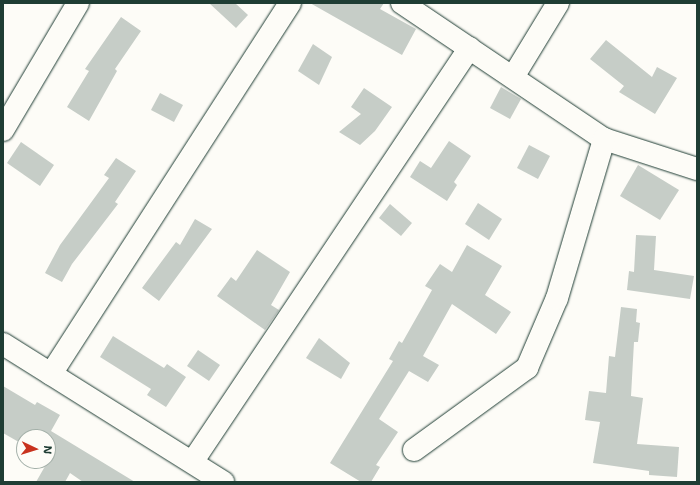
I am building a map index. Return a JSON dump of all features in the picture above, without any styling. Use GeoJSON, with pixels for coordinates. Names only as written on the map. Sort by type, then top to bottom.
{"type":"FeatureCollection","features":[{"type":"Feature","properties":{"kind":"street"},"geometry":{"type":"LineString","coordinates":[[3,129],[78,3]]}},
{"type":"Feature","properties":{"kind":"street"},"geometry":{"type":"LineString","coordinates":[[51,374],[290,3]]}},
{"type":"Feature","properties":{"kind":"street"},"geometry":{"type":"LineString","coordinates":[[402,3],[604,139],[697,169]]}},
{"type":"Feature","properties":{"kind":"street"},"geometry":{"type":"LineString","coordinates":[[513,77],[558,3]]}},
{"type":"Feature","properties":{"kind":"street"},"geometry":{"type":"LineString","coordinates":[[193,461],[469,48]]}},
{"type":"Feature","properties":{"kind":"street"},"geometry":{"type":"LineString","coordinates":[[414,450],[527,368],[557,298],[604,139]]}},
{"type":"Feature","properties":{"kind":"street"},"geometry":{"type":"LineString","coordinates":[[3,344],[193,461],[224,482]]}},
{"type":"Feature","properties":{"kind":"building"},"geometry":{"type":"Polygon","coordinates":[[[209,3],[235,3],[248,15],[236,28],[209,3]]]}},
{"type":"Feature","properties":{"kind":"building"},"geometry":{"type":"Polygon","coordinates":[[[310,3],[384,3],[380,9],[416,29],[402,55],[310,3]]]}},
{"type":"Feature","properties":{"kind":"building"},"geometry":{"type":"Polygon","coordinates":[[[121,17],[141,31],[115,69],[117,71],[89,121],[67,107],[89,71],[85,69],[121,17]]]}},
{"type":"Feature","properties":{"kind":"building"},"geometry":{"type":"Polygon","coordinates":[[[606,40],[652,77],[657,67],[677,78],[655,114],[619,92],[624,86],[590,59],[606,40]]]}},
{"type":"Feature","properties":{"kind":"building"},"geometry":{"type":"Polygon","coordinates":[[[313,44],[332,57],[319,85],[298,71],[313,44]]]}},
{"type":"Feature","properties":{"kind":"building"},"geometry":{"type":"Polygon","coordinates":[[[501,87],[521,99],[510,119],[490,108],[501,87]]]}},
{"type":"Feature","properties":{"kind":"building"},"geometry":{"type":"Polygon","coordinates":[[[364,88],[392,107],[375,131],[360,145],[339,132],[361,114],[351,107],[364,88]]]}},
{"type":"Feature","properties":{"kind":"building"},"geometry":{"type":"Polygon","coordinates":[[[160,93],[183,105],[174,122],[151,110],[160,93]]]}},
{"type":"Feature","properties":{"kind":"building"},"geometry":{"type":"Polygon","coordinates":[[[449,141],[471,156],[454,182],[457,185],[447,201],[410,177],[420,161],[431,168],[449,141]]]}},
{"type":"Feature","properties":{"kind":"building"},"geometry":{"type":"Polygon","coordinates":[[[21,142],[54,165],[40,186],[7,163],[21,142]]]}},
{"type":"Feature","properties":{"kind":"building"},"geometry":{"type":"Polygon","coordinates":[[[529,145],[550,156],[538,179],[517,168],[529,145]]]}},
{"type":"Feature","properties":{"kind":"building"},"geometry":{"type":"Polygon","coordinates":[[[116,158],[136,171],[115,202],[118,204],[72,264],[62,282],[45,273],[60,245],[109,178],[104,175],[116,158]]]}},
{"type":"Feature","properties":{"kind":"building"},"geometry":{"type":"Polygon","coordinates":[[[638,165],[679,190],[660,220],[620,196],[638,165]]]}},
{"type":"Feature","properties":{"kind":"building"},"geometry":{"type":"Polygon","coordinates":[[[478,203],[502,219],[489,240],[465,224],[478,203]]]}},
{"type":"Feature","properties":{"kind":"building"},"geometry":{"type":"Polygon","coordinates":[[[390,204],[412,223],[401,236],[379,218],[390,204]]]}},
{"type":"Feature","properties":{"kind":"building"},"geometry":{"type":"Polygon","coordinates":[[[195,219],[212,229],[159,301],[142,288],[176,242],[180,245],[195,219]]]}},
{"type":"Feature","properties":{"kind":"building"},"geometry":{"type":"Polygon","coordinates":[[[636,235],[656,236],[654,270],[694,276],[690,299],[627,290],[629,271],[634,272],[636,235]]]}},
{"type":"Feature","properties":{"kind":"building"},"geometry":{"type":"Polygon","coordinates":[[[467,245],[502,266],[485,295],[511,312],[496,334],[452,304],[423,356],[439,365],[428,382],[409,371],[379,419],[398,432],[376,465],[380,467],[371,482],[361,482],[330,463],[393,361],[389,359],[399,341],[402,343],[432,290],[425,286],[440,264],[452,272],[467,245]]]}},
{"type":"Feature","properties":{"kind":"building"},"geometry":{"type":"Polygon","coordinates":[[[257,250],[290,272],[271,305],[279,310],[265,330],[217,296],[231,277],[236,281],[257,250]]]}},
{"type":"Feature","properties":{"kind":"building"},"geometry":{"type":"Polygon","coordinates":[[[621,307],[637,309],[636,322],[640,323],[638,342],[634,342],[631,396],[643,398],[637,444],[679,447],[677,477],[649,475],[649,471],[593,463],[600,422],[585,420],[589,391],[606,393],[609,356],[615,357],[621,307]]]}},
{"type":"Feature","properties":{"kind":"building"},"geometry":{"type":"Polygon","coordinates":[[[113,336],[164,368],[167,364],[186,377],[166,407],[147,395],[151,389],[100,357],[113,336]]]}},
{"type":"Feature","properties":{"kind":"building"},"geometry":{"type":"Polygon","coordinates":[[[319,338],[350,363],[341,379],[306,358],[319,338]]]}},
{"type":"Feature","properties":{"kind":"building"},"geometry":{"type":"Polygon","coordinates":[[[198,350],[220,365],[209,381],[187,366],[198,350]]]}},
{"type":"Feature","properties":{"kind":"building"},"geometry":{"type":"Polygon","coordinates":[[[3,386],[35,405],[37,402],[60,415],[52,429],[16,429],[16,440],[3,433],[3,386]]]}},
{"type":"Feature","properties":{"kind":"building"},"geometry":{"type":"Polygon","coordinates":[[[56,434],[135,482],[83,482],[70,473],[65,482],[36,482],[43,469],[56,469],[56,434]]]}}]}
